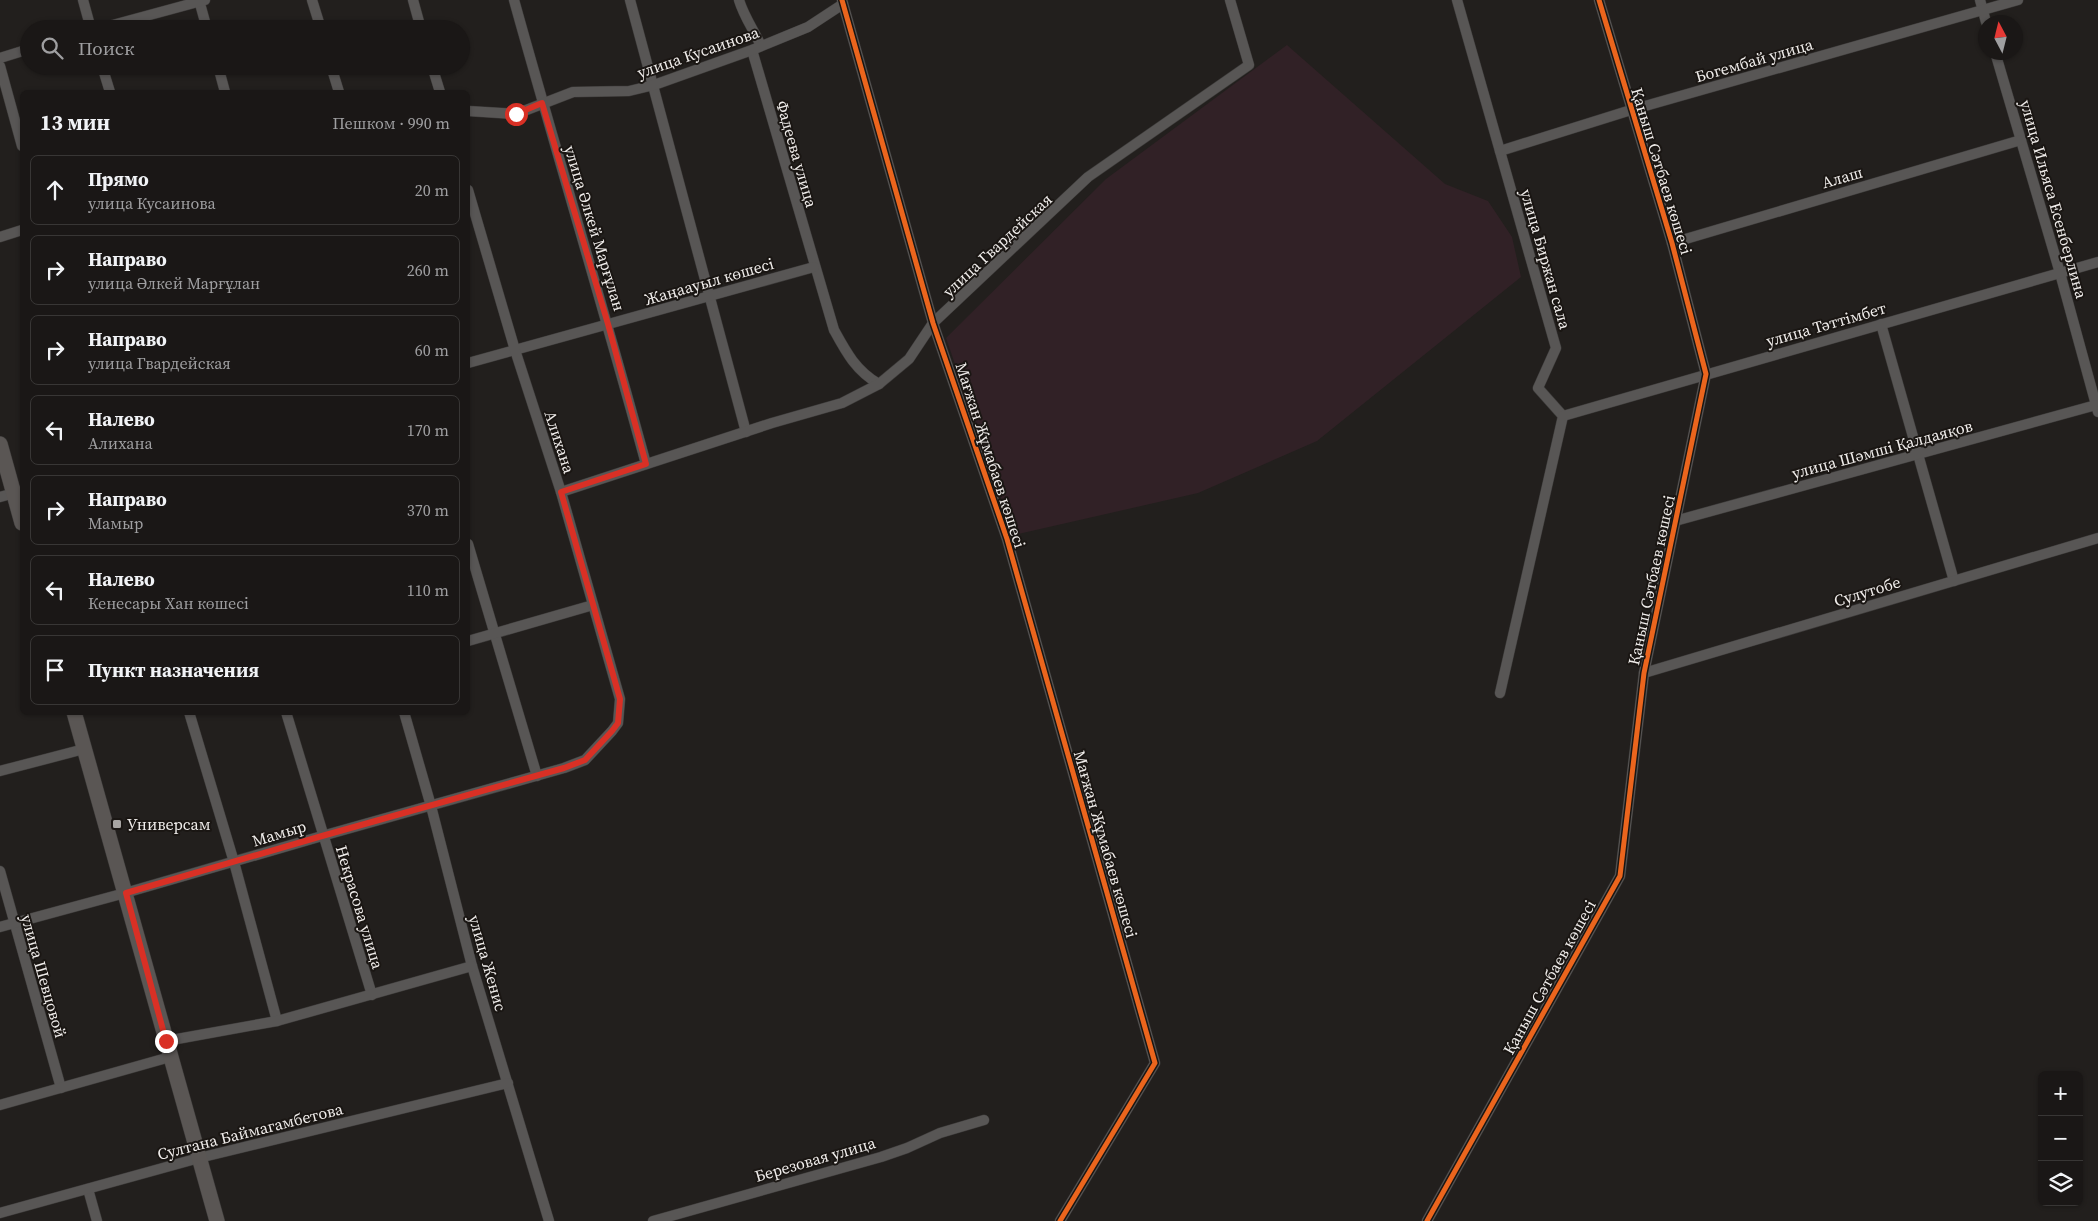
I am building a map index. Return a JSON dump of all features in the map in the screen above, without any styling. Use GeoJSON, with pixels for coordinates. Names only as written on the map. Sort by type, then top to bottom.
{"type":"FeatureCollection","features":[{"type":"Feature","properties":{"kind":"main road"},"geometry":{"type":"LineString","coordinates":[[0,444],[12,494],[20,517]]}},
{"type":"Feature","properties":{"kind":"main road"},"geometry":{"type":"LineString","coordinates":[[75,715],[217,1221]]}},
{"type":"Feature","properties":{"kind":"street"},"geometry":{"type":"LineString","coordinates":[[83,0],[89,20]]}},
{"type":"Feature","properties":{"kind":"street"},"geometry":{"type":"LineString","coordinates":[[312,0],[318,20]]}},
{"type":"Feature","properties":{"kind":"street"},"geometry":{"type":"LineString","coordinates":[[413,0],[419,20]]}},
{"type":"Feature","properties":{"kind":"street","name":"улица Әлкей Марғұлан"},"geometry":{"type":"LineString","coordinates":[[514,0],[542,103],[608,324],[646,464]]}},
{"type":"Feature","properties":{"kind":"street"},"geometry":{"type":"LineString","coordinates":[[630,0],[746,432]]}},
{"type":"Feature","properties":{"kind":"street","name":"Фадеева улица"},"geometry":{"type":"LineString","coordinates":[[739,0],[744,18],[752,27],[814,267],[834,330],[855,365],[866,376],[879,384]]}},
{"type":"Feature","properties":{"kind":"street","name":"улица Гвардейская"},"geometry":{"type":"LineString","coordinates":[[561,492],[746,432],[842,404],[879,384],[909,359],[934,323],[1088,177],[1249,65],[1230,0]]}},
{"type":"Feature","properties":{"kind":"street","name":"улица Биржан сала"},"geometry":{"type":"LineString","coordinates":[[1456,0],[1556,348],[1538,388],[1563,416]]}},
{"type":"Feature","properties":{"kind":"street","name":"Қаныш Сәтбаев көшесі"},"geometry":{"type":"LineString","coordinates":[[1427,1221],[1620,876],[1644,673],[1706,374],[1672,243],[1599,0]]}},
{"type":"Feature","properties":{"kind":"street"},"geometry":{"type":"LineString","coordinates":[[1980,0],[1984,15]]}},
{"type":"Feature","properties":{"kind":"street","name":"Богембай улица"},"geometry":{"type":"LineString","coordinates":[[1500,151],[1631,110],[2018,0]]}},
{"type":"Feature","properties":{"kind":"street"},"geometry":{"type":"LineString","coordinates":[[131,20],[201,1],[205,20]]}},
{"type":"Feature","properties":{"kind":"street","name":"улица Кусаинова"},"geometry":{"type":"LineString","coordinates":[[470,115],[516,114],[573,92],[629,92],[654,85],[808,27],[842,2]]}},
{"type":"Feature","properties":{"kind":"street","name":"Мағжан Жұмабаев көшесі"},"geometry":{"type":"LineString","coordinates":[[842,2],[934,323],[1007,539],[1155,1063],[1064,1220]]}},
{"type":"Feature","properties":{"kind":"street"},"geometry":{"type":"LineString","coordinates":[[0,58],[20,52]]}},
{"type":"Feature","properties":{"kind":"street","name":"улица Ильяса Есенберлина"},"geometry":{"type":"LineString","coordinates":[[1997,60],[2060,273],[2097,409]]}},
{"type":"Feature","properties":{"kind":"street"},"geometry":{"type":"LineString","coordinates":[[0,66],[20,139]]}},
{"type":"Feature","properties":{"kind":"street"},"geometry":{"type":"LineString","coordinates":[[105,75],[109,90]]}},
{"type":"Feature","properties":{"kind":"street"},"geometry":{"type":"LineString","coordinates":[[220,75],[224,90]]}},
{"type":"Feature","properties":{"kind":"street"},"geometry":{"type":"LineString","coordinates":[[334,75],[338,90]]}},
{"type":"Feature","properties":{"kind":"street"},"geometry":{"type":"LineString","coordinates":[[435,75],[439,90]]}},
{"type":"Feature","properties":{"kind":"street","name":"Алаш"},"geometry":{"type":"LineString","coordinates":[[1672,243],[2021,140]]}},
{"type":"Feature","properties":{"kind":"street","name":"Алихана"},"geometry":{"type":"LineString","coordinates":[[470,197],[515,350],[561,492],[620,699],[618,723],[612,731]]}},
{"type":"Feature","properties":{"kind":"street"},"geometry":{"type":"LineString","coordinates":[[0,237],[20,231]]}},
{"type":"Feature","properties":{"kind":"street","name":"улица Тәттімбет"},"geometry":{"type":"LineString","coordinates":[[1563,416],[2098,262]]}},
{"type":"Feature","properties":{"kind":"street","name":"Жаңаауыл көшесі"},"geometry":{"type":"LineString","coordinates":[[470,362],[814,267]]}},
{"type":"Feature","properties":{"kind":"street"},"geometry":{"type":"LineString","coordinates":[[1881,324],[1954,581]]}},
{"type":"Feature","properties":{"kind":"street","name":"улица Шәмші Қалдаяқов"},"geometry":{"type":"LineString","coordinates":[[1675,521],[1917,454],[2097,409]]}},
{"type":"Feature","properties":{"kind":"street"},"geometry":{"type":"LineString","coordinates":[[1500,693],[1563,416]]}},
{"type":"Feature","properties":{"kind":"street","name":"Сулутобе"},"geometry":{"type":"LineString","coordinates":[[1644,673],[2098,538]]}},
{"type":"Feature","properties":{"kind":"street"},"geometry":{"type":"LineString","coordinates":[[470,551],[537,776]]}},
{"type":"Feature","properties":{"kind":"street"},"geometry":{"type":"LineString","coordinates":[[470,640],[593,605]]}},
{"type":"Feature","properties":{"kind":"street"},"geometry":{"type":"LineString","coordinates":[[190,715],[234,862],[277,1021]]}},
{"type":"Feature","properties":{"kind":"street","name":"Некрасова улица"},"geometry":{"type":"LineString","coordinates":[[287,715],[322,836],[372,995]]}},
{"type":"Feature","properties":{"kind":"street","name":"улица Женис"},"geometry":{"type":"LineString","coordinates":[[405,715],[431,806],[472,966],[549,1221]]}},
{"type":"Feature","properties":{"kind":"street","name":"Мамыр"},"geometry":{"type":"LineString","coordinates":[[0,927],[537,776],[585,760],[612,731]]}},
{"type":"Feature","properties":{"kind":"street"},"geometry":{"type":"LineString","coordinates":[[0,771],[84,749]]}},
{"type":"Feature","properties":{"kind":"street","name":"улица Шевцовой"},"geometry":{"type":"LineString","coordinates":[[0,871],[61,1088]]}},
{"type":"Feature","properties":{"kind":"street"},"geometry":{"type":"LineString","coordinates":[[166,1041],[277,1021],[472,966]]}},
{"type":"Feature","properties":{"kind":"street"},"geometry":{"type":"LineString","coordinates":[[0,1105],[170,1057]]}},
{"type":"Feature","properties":{"kind":"street","name":"Султана Баймагамбетова"},"geometry":{"type":"LineString","coordinates":[[0,1213],[199,1158],[508,1083]]}},
{"type":"Feature","properties":{"kind":"street","name":"Березовая улица"},"geometry":{"type":"LineString","coordinates":[[653,1221],[881,1157],[907,1148],[940,1132],[984,1120]]}},
{"type":"Feature","properties":{"kind":"street"},"geometry":{"type":"LineString","coordinates":[[88,1189],[97,1221]]}},
{"type":"Feature","properties":{"kind":"shaded area"},"geometry":{"type":"Polygon","coordinates":[[[1287,45],[1445,184],[1488,201],[1512,237],[1521,277],[1317,441],[1198,493],[1014,535],[946,338],[1106,179],[1287,45]]]}},
{"type":"Feature","properties":{"kind":"cycle path"},"geometry":{"type":"LineString","coordinates":[[842,0],[933,323],[1007,539],[1155,1063],[1060,1221]]}},
{"type":"Feature","properties":{"kind":"cycle path"},"geometry":{"type":"LineString","coordinates":[[1427,1221],[1620,876],[1644,673],[1706,374],[1672,243],[1599,0]]}},
{"type":"Feature","properties":{"kind":"place","name":"Универсам"},"geometry":{"type":"Point","coordinates":[117,824]}},
{"type":"Feature","properties":{"kind":"route"},"geometry":{"type":"LineString","coordinates":[[166,1041],[126,893],[564,768],[585,760],[618,723],[620,699],[561,492],[646,464],[608,324],[542,103],[516,114]]}}]}
